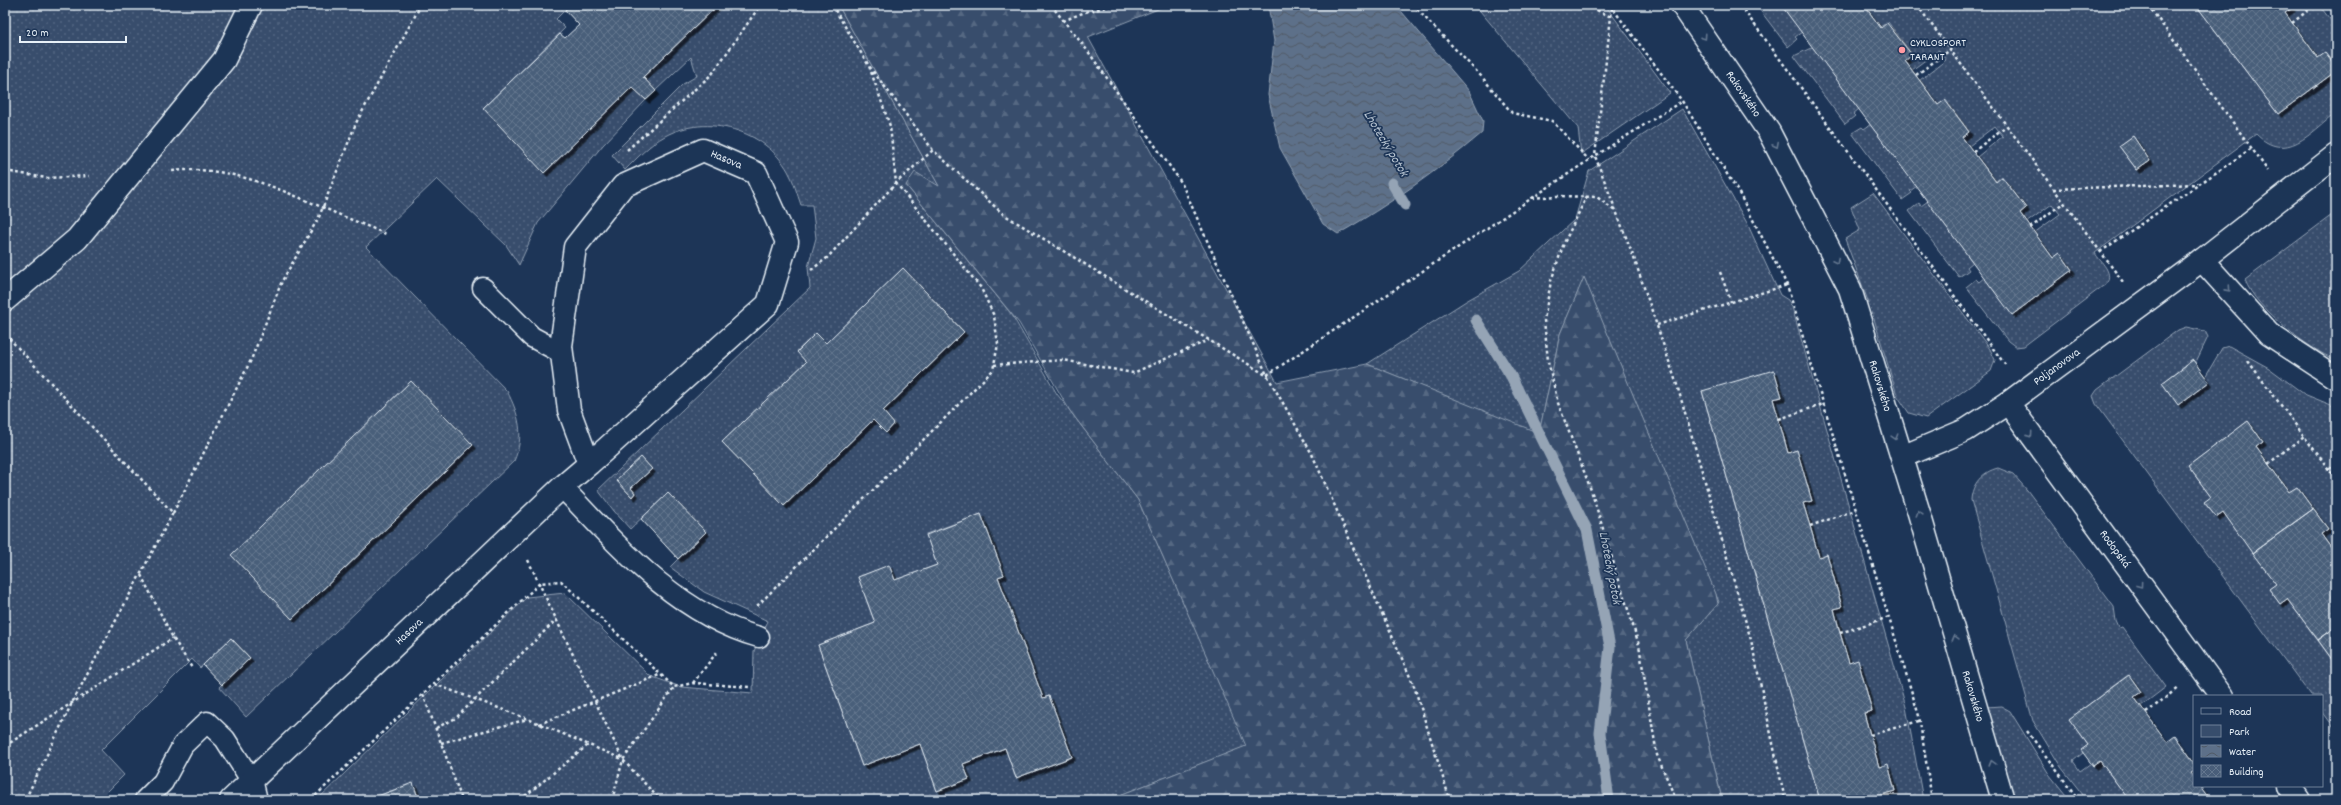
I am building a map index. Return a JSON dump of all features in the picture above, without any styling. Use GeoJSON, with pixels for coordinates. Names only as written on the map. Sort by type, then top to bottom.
{"type":"FeatureCollection","features":[{"type":"Feature","properties":{"kind":"street"},"geometry":{"type":"LineString","coordinates":[[5,300],[77,239],[224,60],[250,5]]}},
{"type":"Feature","properties":{"kind":"street","name":"Rakovského"},"geometry":{"type":"LineString","coordinates":[[1682,5],[1769,132],[1850,289],[1902,457],[2003,800]]}},
{"type":"Feature","properties":{"kind":"street","name":"Hasova"},"geometry":{"type":"LineString","coordinates":[[231,800],[254,790],[562,487],[589,464],[768,304],[787,242],[756,173],[703,150],[623,186],[575,247],[561,346],[569,410],[589,464]]}},
{"type":"Feature","properties":{"kind":"street","name":"Poljanovova"},"geometry":{"type":"LineString","coordinates":[[1902,457],[1966,430],[2008,403],[2202,260],[2336,155]]}},
{"type":"Feature","properties":{"kind":"street"},"geometry":{"type":"LineString","coordinates":[[2202,260],[2269,334],[2336,378]]}},
{"type":"Feature","properties":{"kind":"street","name":"Rodopská"},"geometry":{"type":"LineString","coordinates":[[2008,403],[2221,695]]}},
{"type":"Feature","properties":{"kind":"street"},"geometry":{"type":"LineString","coordinates":[[2290,787],[2299,800]]}},
{"type":"Feature","properties":{"kind":"lane"},"geometry":{"type":"LineString","coordinates":[[482,288],[532,337],[562,353]]}},
{"type":"Feature","properties":{"kind":"lane"},"geometry":{"type":"LineString","coordinates":[[562,487],[664,588],[734,630],[759,637]]}},
{"type":"Feature","properties":{"kind":"lane"},"geometry":{"type":"LineString","coordinates":[[145,800],[163,782],[183,745],[207,722],[225,739],[254,790]]}},
{"type":"Feature","properties":{"kind":"path"},"geometry":{"type":"LineString","coordinates":[[24,800],[72,704],[173,514],[251,360],[282,281],[322,208],[356,123],[421,5]]}},
{"type":"Feature","properties":{"kind":"path"},"geometry":{"type":"LineString","coordinates":[[832,5],[870,66],[933,150],[1003,214],[1267,375]]}},
{"type":"Feature","properties":{"kind":"path"},"geometry":{"type":"LineString","coordinates":[[1050,5],[1181,182],[1267,375],[1312,454],[1414,686],[1450,800]]}},
{"type":"Feature","properties":{"kind":"path"},"geometry":{"type":"LineString","coordinates":[[1063,21],[1085,12],[1116,5]]}},
{"type":"Feature","properties":{"kind":"path"},"geometry":{"type":"LineString","coordinates":[[1413,5],[1481,76],[1512,113],[1552,121],[1589,160]]}},
{"type":"Feature","properties":{"kind":"path"},"geometry":{"type":"LineString","coordinates":[[1586,5],[1611,17]]}},
{"type":"Feature","properties":{"kind":"path"},"geometry":{"type":"LineString","coordinates":[[1740,5],[2009,370]]}},
{"type":"Feature","properties":{"kind":"path"},"geometry":{"type":"LineString","coordinates":[[1917,5],[2123,283]]}},
{"type":"Feature","properties":{"kind":"path"},"geometry":{"type":"LineString","coordinates":[[2148,5],[2286,193]]}},
{"type":"Feature","properties":{"kind":"path"},"geometry":{"type":"LineString","coordinates":[[2292,23],[2315,5]]}},
{"type":"Feature","properties":{"kind":"path"},"geometry":{"type":"LineString","coordinates":[[1611,6],[1595,156],[1617,213],[1677,385],[1751,640],[1785,800]]}},
{"type":"Feature","properties":{"kind":"path"},"geometry":{"type":"LineString","coordinates":[[1611,6],[1682,101],[1740,195],[1787,285],[1889,617],[1919,721],[1932,800]]}},
{"type":"Feature","properties":{"kind":"path"},"geometry":{"type":"LineString","coordinates":[[1916,75],[1950,50]]}},
{"type":"Feature","properties":{"kind":"path"},"geometry":{"type":"LineString","coordinates":[[693,683],[734,630],[993,370],[998,344],[994,316],[980,288],[896,183],[890,126],[870,66]]}},
{"type":"Feature","properties":{"kind":"path"},"geometry":{"type":"LineString","coordinates":[[1267,375],[1595,156],[1682,101]]}},
{"type":"Feature","properties":{"kind":"path"},"geometry":{"type":"LineString","coordinates":[[1973,152],[2006,126]]}},
{"type":"Feature","properties":{"kind":"path"},"geometry":{"type":"LineString","coordinates":[[2100,252],[2252,148]]}},
{"type":"Feature","properties":{"kind":"path"},"geometry":{"type":"LineString","coordinates":[[809,272],[827,258],[896,183],[933,150]]}},
{"type":"Feature","properties":{"kind":"path"},"geometry":{"type":"LineString","coordinates":[[5,171],[47,178],[183,170],[235,174],[283,189],[322,208],[386,234]]}},
{"type":"Feature","properties":{"kind":"path"},"geometry":{"type":"LineString","coordinates":[[2053,189],[2198,184]]}},
{"type":"Feature","properties":{"kind":"path"},"geometry":{"type":"LineString","coordinates":[[1587,196],[1564,243],[1551,280],[1544,320],[1548,361],[1558,403],[1591,490],[1639,645],[1656,755],[1676,800]]}},
{"type":"Feature","properties":{"kind":"path"},"geometry":{"type":"LineString","coordinates":[[1532,198],[1597,197],[1617,213]]}},
{"type":"Feature","properties":{"kind":"path"},"geometry":{"type":"LineString","coordinates":[[2030,228],[2063,203]]}},
{"type":"Feature","properties":{"kind":"path"},"geometry":{"type":"LineString","coordinates":[[1720,272],[1731,302]]}},
{"type":"Feature","properties":{"kind":"path"},"geometry":{"type":"LineString","coordinates":[[1657,325],[1787,285]]}},
{"type":"Feature","properties":{"kind":"path"},"geometry":{"type":"LineString","coordinates":[[5,334],[173,514]]}},
{"type":"Feature","properties":{"kind":"path"},"geometry":{"type":"LineString","coordinates":[[994,365],[1063,360],[1133,373],[1209,340]]}},
{"type":"Feature","properties":{"kind":"path"},"geometry":{"type":"LineString","coordinates":[[2248,361],[2336,479]]}},
{"type":"Feature","properties":{"kind":"path"},"geometry":{"type":"LineString","coordinates":[[1779,419],[1823,404]]}},
{"type":"Feature","properties":{"kind":"path"},"geometry":{"type":"LineString","coordinates":[[2268,464],[2304,436]]}},
{"type":"Feature","properties":{"kind":"path"},"geometry":{"type":"LineString","coordinates":[[2329,469],[2336,463]]}},
{"type":"Feature","properties":{"kind":"path"},"geometry":{"type":"LineString","coordinates":[[1810,526],[1856,510]]}},
{"type":"Feature","properties":{"kind":"path"},"geometry":{"type":"LineString","coordinates":[[515,533],[623,760],[660,800]]}},
{"type":"Feature","properties":{"kind":"path"},"geometry":{"type":"LineString","coordinates":[[141,575],[173,638],[192,668]]}},
{"type":"Feature","properties":{"kind":"path"},"geometry":{"type":"LineString","coordinates":[[311,800],[540,583],[560,581],[660,675],[674,686]]}},
{"type":"Feature","properties":{"kind":"path"},"geometry":{"type":"LineString","coordinates":[[1840,633],[1889,617]]}},
{"type":"Feature","properties":{"kind":"path"},"geometry":{"type":"LineString","coordinates":[[436,728],[456,718],[557,619]]}},
{"type":"Feature","properties":{"kind":"path"},"geometry":{"type":"LineString","coordinates":[[5,746],[173,638]]}},
{"type":"Feature","properties":{"kind":"path"},"geometry":{"type":"LineString","coordinates":[[539,724],[660,675]]}},
{"type":"Feature","properties":{"kind":"path"},"geometry":{"type":"LineString","coordinates":[[612,800],[623,760],[674,686],[693,683],[750,687]]}},
{"type":"Feature","properties":{"kind":"path"},"geometry":{"type":"LineString","coordinates":[[434,684],[528,719],[623,760]]}},
{"type":"Feature","properties":{"kind":"path"},"geometry":{"type":"LineString","coordinates":[[2146,713],[2180,686]]}},
{"type":"Feature","properties":{"kind":"path"},"geometry":{"type":"LineString","coordinates":[[423,694],[462,800]]}},
{"type":"Feature","properties":{"kind":"path"},"geometry":{"type":"LineString","coordinates":[[441,743],[528,719]]}},
{"type":"Feature","properties":{"kind":"path"},"geometry":{"type":"LineString","coordinates":[[1870,735],[1919,721]]}},
{"type":"Feature","properties":{"kind":"path"},"geometry":{"type":"LineString","coordinates":[[2027,731],[2080,800]]}},
{"type":"Feature","properties":{"kind":"path"},"geometry":{"type":"LineString","coordinates":[[520,800],[588,745]]}},
{"type":"Feature","properties":{"kind":"green space"},"geometry":{"type":"Polygon","coordinates":[[[5,5],[570,5],[556,19],[565,28],[483,108],[544,171],[633,87],[646,100],[603,145],[538,223],[519,265],[506,245],[437,179],[366,247],[507,391],[515,408],[520,434],[514,461],[246,717],[219,687],[250,659],[231,638],[200,668],[192,659],[101,750],[124,775],[99,800],[5,800],[5,5]],[[411,381],[232,555],[292,619],[472,445],[411,381]]]}},
{"type":"Feature","properties":{"kind":"green space"},"geometry":{"type":"Polygon","coordinates":[[[718,5],[838,5],[939,186],[906,185],[1012,315],[1057,394],[1138,500],[1247,746],[1107,800],[419,800],[412,783],[367,800],[317,800],[527,597],[565,593],[650,676],[681,687],[753,693],[754,651],[768,621],[704,592],[670,567],[705,532],[668,493],[630,529],[598,490],[810,288],[808,267],[816,238],[812,205],[801,205],[794,183],[788,171],[778,157],[765,145],[750,136],[734,130],[716,126],[699,126],[681,129],[665,136],[649,147],[625,170],[612,155],[683,84],[697,76],[691,57],[655,91],[643,77],[718,5]],[[903,268],[826,343],[816,333],[797,351],[806,362],[722,442],[873,420],[886,433],[894,424],[883,411],[964,332],[903,268]],[[617,480],[632,497],[635,493],[631,488],[617,480]],[[981,514],[926,534],[937,565],[895,580],[889,566],[858,577],[875,623],[818,645],[862,766],[920,744],[937,791],[969,779],[963,764],[1005,748],[1016,778],[1072,757],[1049,696],[1043,698],[998,577],[1004,575],[981,514]]]}},
{"type":"Feature","properties":{"kind":"green space"},"geometry":{"type":"Polygon","coordinates":[[[838,5],[1168,5],[1088,37],[1277,382],[1367,364],[1539,433],[1560,334],[1584,277],[1716,594],[1718,604],[1686,640],[1722,800],[1107,800],[1246,746],[1138,500],[1070,411],[1019,323],[906,185],[915,172],[939,186],[838,5]]]}},
{"type":"Feature","properties":{"kind":"green space"},"geometry":{"type":"Polygon","coordinates":[[[1475,5],[1605,5],[1670,93],[1581,154],[1578,128],[1475,5]]]}},
{"type":"Feature","properties":{"kind":"green space"},"geometry":{"type":"Polygon","coordinates":[[[1756,5],[1781,5],[1802,32],[1795,37],[1797,39],[1788,47],[1756,5]]]}},
{"type":"Feature","properties":{"kind":"green space"},"geometry":{"type":"Polygon","coordinates":[[[1864,5],[2196,5],[2278,114],[2336,71],[2336,113],[2307,136],[2288,146],[2278,146],[2267,143],[2256,134],[2095,253],[2106,267],[2108,275],[2107,283],[2024,346],[2016,347],[2008,341],[1966,287],[1976,279],[1979,282],[1985,277],[2013,314],[2072,269],[2060,253],[2053,258],[2034,233],[2060,214],[2052,204],[2026,223],[2019,213],[2026,208],[2002,176],[1996,181],[1977,157],[2003,136],[1995,126],[1969,146],[1962,137],[1969,131],[1946,100],[1938,105],[1920,80],[1946,60],[1939,50],[1912,70],[1905,60],[1912,54],[1888,22],[1880,27],[1864,5]],[[2133,136],[2119,146],[2137,170],[2150,161],[2133,136]]]}},
{"type":"Feature","properties":{"kind":"green space"},"geometry":{"type":"Polygon","coordinates":[[[2289,5],[2319,5],[2336,27],[2336,67],[2325,53],[2318,58],[2285,13],[2291,8],[2289,5]]]}},
{"type":"Feature","properties":{"kind":"green space"},"geometry":{"type":"Polygon","coordinates":[[[1813,47],[1859,109],[1853,114],[1855,116],[1845,124],[1794,56],[1813,47]]]}},
{"type":"Feature","properties":{"kind":"green space"},"geometry":{"type":"Polygon","coordinates":[[[1682,109],[1747,223],[1780,295],[1788,300],[1792,307],[1906,707],[1923,800],[1863,800],[1895,790],[1888,765],[1879,767],[1864,713],[1872,711],[1858,661],[1849,663],[1834,609],[1842,606],[1827,554],[1819,557],[1803,503],[1797,450],[1788,453],[1773,399],[1702,391],[1820,800],[1722,800],[1686,640],[1719,602],[1584,278],[1560,334],[1539,434],[1367,364],[1466,301],[1519,271],[1575,219],[1589,171],[1682,109]]]}},
{"type":"Feature","properties":{"kind":"green space"},"geometry":{"type":"Polygon","coordinates":[[[1871,124],[1917,186],[1910,191],[1912,193],[1902,200],[1852,133],[1862,127],[1864,129],[1871,124]]]}},
{"type":"Feature","properties":{"kind":"green space"},"geometry":{"type":"Polygon","coordinates":[[[1873,193],[1990,349],[1995,360],[1991,371],[1926,418],[1909,413],[1897,395],[1871,309],[1845,239],[1860,230],[1851,207],[1873,193]]]}},
{"type":"Feature","properties":{"kind":"green space"},"geometry":{"type":"Polygon","coordinates":[[[1928,201],[1973,262],[1967,267],[1969,270],[1959,277],[1909,211],[1919,203],[1921,206],[1928,201]]]}},
{"type":"Feature","properties":{"kind":"green space"},"geometry":{"type":"Polygon","coordinates":[[[2336,212],[2336,360],[2312,347],[2284,327],[2260,303],[2245,280],[2336,212]]]}},
{"type":"Feature","properties":{"kind":"green space"},"geometry":{"type":"Polygon","coordinates":[[[2186,327],[2205,331],[2208,337],[2195,364],[2192,360],[2162,383],[2178,404],[2209,382],[2205,377],[2222,348],[2229,346],[2269,368],[2304,394],[2336,407],[2336,555],[2321,534],[2328,529],[2297,487],[2289,492],[2256,447],[2263,442],[2248,421],[2188,466],[2211,497],[2204,503],[2216,517],[2223,512],[2276,584],[2269,589],[2280,604],[2287,599],[2336,665],[2336,675],[2334,676],[2336,679],[2336,730],[2323,712],[2323,695],[2310,695],[2096,404],[2093,396],[2097,390],[2178,330],[2186,327]]]}},
{"type":"Feature","properties":{"kind":"green space"},"geometry":{"type":"Polygon","coordinates":[[[1998,468],[2013,474],[2027,490],[2114,607],[2116,621],[2119,628],[2122,627],[2166,687],[2141,706],[2134,697],[2141,691],[2128,675],[2069,719],[2088,745],[2082,750],[2083,753],[2073,761],[2080,771],[2091,763],[2100,761],[2129,800],[2087,800],[2061,767],[2033,721],[1971,500],[1973,489],[1979,480],[1987,472],[1998,468]]]}},
{"type":"Feature","properties":{"kind":"green space"},"geometry":{"type":"Polygon","coordinates":[[[2001,706],[2010,711],[2049,774],[2070,800],[2013,800],[1986,707],[2001,706]]]}},
{"type":"Feature","properties":{"kind":"water"},"geometry":{"type":"Polygon","coordinates":[[[1268,5],[1396,5],[1469,91],[1483,121],[1482,133],[1448,161],[1412,187],[1338,234],[1323,224],[1280,148],[1268,95],[1274,41],[1268,5]]]}},
{"type":"Feature","properties":{"kind":"building"},"geometry":{"type":"Polygon","coordinates":[[[571,5],[580,5],[585,10],[590,5],[718,5],[643,77],[656,91],[646,100],[632,87],[544,173],[483,108],[560,34],[565,38],[579,25],[565,10],[571,5]]]}},
{"type":"Feature","properties":{"kind":"building"},"geometry":{"type":"Polygon","coordinates":[[[1781,5],[1864,5],[1881,28],[1887,23],[1912,55],[1905,61],[1938,105],[1945,100],[1969,132],[1962,137],[1996,182],[2002,177],[2026,208],[2020,213],[2053,258],[2060,253],[2072,270],[2012,315],[1781,5]]]}},
{"type":"Feature","properties":{"kind":"building"},"geometry":{"type":"Polygon","coordinates":[[[2196,5],[2289,5],[2292,8],[2285,13],[2318,58],[2325,53],[2336,67],[2336,71],[2278,114],[2196,5]]]}},
{"type":"Feature","properties":{"kind":"building"},"geometry":{"type":"Polygon","coordinates":[[[2133,136],[2150,161],[2137,170],[2119,146],[2133,136]]]}},
{"type":"Feature","properties":{"kind":"building"},"geometry":{"type":"Polygon","coordinates":[[[903,268],[964,332],[883,411],[894,424],[886,433],[873,420],[784,506],[722,442],[806,362],[797,352],[816,333],[826,343],[903,268]]]}},
{"type":"Feature","properties":{"kind":"building"},"geometry":{"type":"Polygon","coordinates":[[[2193,360],[2209,382],[2178,405],[2162,383],[2193,360]]]}},
{"type":"Feature","properties":{"kind":"building"},"geometry":{"type":"Polygon","coordinates":[[[1774,370],[1782,397],[1773,399],[1788,453],[1797,450],[1812,501],[1803,503],[1819,557],[1827,554],[1842,607],[1834,609],[1840,633],[1849,663],[1858,660],[1872,711],[1864,713],[1879,767],[1888,764],[1895,791],[1863,800],[1820,800],[1702,391],[1774,370]]]}},
{"type":"Feature","properties":{"kind":"building"},"geometry":{"type":"Polygon","coordinates":[[[411,381],[473,445],[292,619],[231,555],[411,381]]]}},
{"type":"Feature","properties":{"kind":"building"},"geometry":{"type":"Polygon","coordinates":[[[2248,421],[2263,442],[2256,447],[2289,492],[2297,487],[2313,509],[2252,553],[2223,512],[2216,517],[2204,502],[2211,497],[2188,466],[2248,421]]]}},
{"type":"Feature","properties":{"kind":"building"},"geometry":{"type":"Polygon","coordinates":[[[641,457],[652,469],[631,488],[635,493],[632,497],[616,480],[641,457]]]}},
{"type":"Feature","properties":{"kind":"building"},"geometry":{"type":"Polygon","coordinates":[[[668,493],[706,532],[678,559],[641,519],[668,493]]]}},
{"type":"Feature","properties":{"kind":"building"},"geometry":{"type":"Polygon","coordinates":[[[2313,509],[2328,529],[2321,534],[2336,555],[2336,627],[2318,640],[2287,599],[2280,604],[2269,589],[2276,584],[2252,553],[2313,509]]]}},
{"type":"Feature","properties":{"kind":"building"},"geometry":{"type":"Polygon","coordinates":[[[981,514],[1004,575],[998,577],[1043,698],[1049,696],[1072,757],[1016,778],[1005,748],[963,764],[969,779],[937,791],[920,744],[862,766],[818,645],[875,623],[858,577],[889,565],[895,580],[937,565],[926,535],[981,514]]]}},
{"type":"Feature","properties":{"kind":"building"},"geometry":{"type":"Polygon","coordinates":[[[2336,627],[2336,665],[2318,640],[2336,627]]]}},
{"type":"Feature","properties":{"kind":"building"},"geometry":{"type":"Polygon","coordinates":[[[231,638],[250,658],[222,685],[203,665],[231,638]]]}},
{"type":"Feature","properties":{"kind":"building"},"geometry":{"type":"Polygon","coordinates":[[[2129,675],[2141,692],[2134,697],[2167,742],[2175,736],[2193,761],[2193,772],[2191,773],[2193,776],[2193,787],[2202,787],[2211,800],[2129,800],[2100,761],[2093,766],[2081,750],[2088,745],[2069,719],[2129,675]]]}},
{"type":"Feature","properties":{"kind":"building"},"geometry":{"type":"Polygon","coordinates":[[[413,783],[419,800],[367,800],[413,783]]]}},
{"type":"Feature","properties":{"kind":"waterway","name":"Lhotecký potok"},"geometry":{"type":"LineString","coordinates":[[1392,183],[1405,205]]}},
{"type":"Feature","properties":{"kind":"waterway","name":"Lhotecký potok"},"geometry":{"type":"LineString","coordinates":[[1476,320],[1511,376],[1587,530],[1610,647],[1600,733],[1609,800]]}},
{"type":"Feature","properties":{"kind":"place","name":"CYKLOSPORT TARANT"},"geometry":{"type":"Point","coordinates":[1902,50]}}]}
